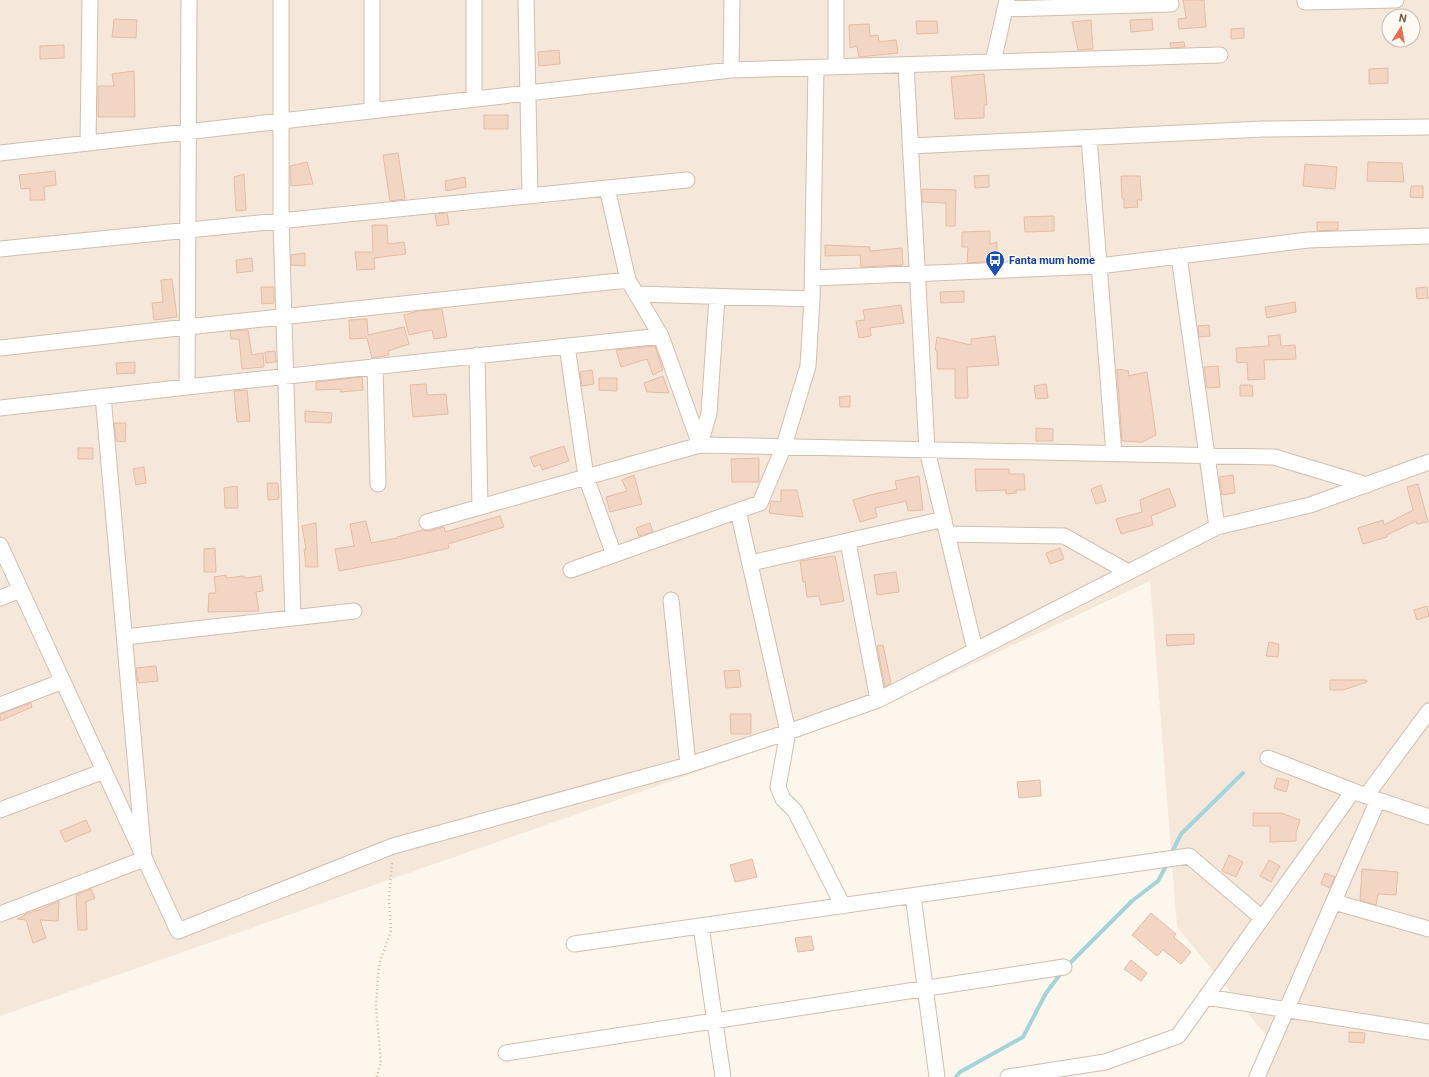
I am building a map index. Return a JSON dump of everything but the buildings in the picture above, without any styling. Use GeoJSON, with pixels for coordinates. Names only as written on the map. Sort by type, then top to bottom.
{"type":"FeatureCollection","features":[{"type":"Feature","properties":{"kind":"street"},"geometry":{"type":"LineString","coordinates":[[88,144],[90,0]]}},
{"type":"Feature","properties":{"kind":"street"},"geometry":{"type":"LineString","coordinates":[[187,387],[189,0]]}},
{"type":"Feature","properties":{"kind":"street"},"geometry":{"type":"LineString","coordinates":[[281,0],[280,221],[293,618]]}},
{"type":"Feature","properties":{"kind":"street"},"geometry":{"type":"LineString","coordinates":[[372,0],[372,111]]}},
{"type":"Feature","properties":{"kind":"street"},"geometry":{"type":"LineString","coordinates":[[474,0],[474,100]]}},
{"type":"Feature","properties":{"kind":"street"},"geometry":{"type":"LineString","coordinates":[[526,0],[530,196]]}},
{"type":"Feature","properties":{"kind":"street"},"geometry":{"type":"LineString","coordinates":[[731,70],[732,0]]}},
{"type":"Feature","properties":{"kind":"street"},"geometry":{"type":"LineString","coordinates":[[836,0],[836,67]]}},
{"type":"Feature","properties":{"kind":"street"},"geometry":{"type":"LineString","coordinates":[[1305,2],[1396,0]]}},
{"type":"Feature","properties":{"kind":"street"},"geometry":{"type":"LineString","coordinates":[[993,62],[1006,4],[1171,4]]}},
{"type":"Feature","properties":{"kind":"street"},"geometry":{"type":"LineString","coordinates":[[0,153],[731,70],[1220,55]]}},
{"type":"Feature","properties":{"kind":"street"},"geometry":{"type":"LineString","coordinates":[[906,65],[927,450],[976,650]]}},
{"type":"Feature","properties":{"kind":"street"},"geometry":{"type":"LineString","coordinates":[[571,570],[760,503],[784,446],[808,366],[813,278],[816,68]]}},
{"type":"Feature","properties":{"kind":"street"},"geometry":{"type":"LineString","coordinates":[[910,146],[1263,129],[1429,127]]}},
{"type":"Feature","properties":{"kind":"street"},"geometry":{"type":"LineString","coordinates":[[1089,138],[1114,454]]}},
{"type":"Feature","properties":{"kind":"street"},"geometry":{"type":"LineString","coordinates":[[0,249],[687,180]]}},
{"type":"Feature","properties":{"kind":"street"},"geometry":{"type":"LineString","coordinates":[[607,188],[628,280],[661,336],[700,444]]}},
{"type":"Feature","properties":{"kind":"street"},"geometry":{"type":"LineString","coordinates":[[813,278],[1099,266],[1308,240],[1429,236]]}},
{"type":"Feature","properties":{"kind":"street"},"geometry":{"type":"LineString","coordinates":[[1179,256],[1216,527]]}},
{"type":"Feature","properties":{"kind":"street"},"geometry":{"type":"LineString","coordinates":[[0,348],[284,316],[628,280]]}},
{"type":"Feature","properties":{"kind":"street"},"geometry":{"type":"LineString","coordinates":[[636,294],[812,299]]}},
{"type":"Feature","properties":{"kind":"street"},"geometry":{"type":"LineString","coordinates":[[700,444],[709,413],[717,297]]}},
{"type":"Feature","properties":{"kind":"street"},"geometry":{"type":"LineString","coordinates":[[0,408],[661,336]]}},
{"type":"Feature","properties":{"kind":"street"},"geometry":{"type":"LineString","coordinates":[[567,346],[586,477],[614,555]]}},
{"type":"Feature","properties":{"kind":"street"},"geometry":{"type":"LineString","coordinates":[[477,355],[480,507]]}},
{"type":"Feature","properties":{"kind":"street"},"geometry":{"type":"LineString","coordinates":[[375,366],[378,484]]}},
{"type":"Feature","properties":{"kind":"street"},"geometry":{"type":"LineString","coordinates":[[103,396],[144,859]]}},
{"type":"Feature","properties":{"kind":"street"},"geometry":{"type":"LineString","coordinates":[[427,522],[700,444],[1274,457],[1367,485]]}},
{"type":"Feature","properties":{"kind":"street"},"geometry":{"type":"LineString","coordinates":[[0,545],[178,931],[394,846],[688,765],[878,700],[1216,527],[1310,505],[1429,462]]}},
{"type":"Feature","properties":{"kind":"street"},"geometry":{"type":"LineString","coordinates":[[738,511],[751,563],[788,732],[778,787],[784,799],[795,811],[843,906]]}},
{"type":"Feature","properties":{"kind":"street"},"geometry":{"type":"LineString","coordinates":[[751,563],[848,542],[946,527],[1064,536],[1128,572]]}},
{"type":"Feature","properties":{"kind":"street"},"geometry":{"type":"LineString","coordinates":[[848,542],[878,700]]}},
{"type":"Feature","properties":{"kind":"street"},"geometry":{"type":"LineString","coordinates":[[0,598],[21,590]]}},
{"type":"Feature","properties":{"kind":"street"},"geometry":{"type":"LineString","coordinates":[[671,600],[688,765]]}},
{"type":"Feature","properties":{"kind":"street"},"geometry":{"type":"LineString","coordinates":[[125,637],[354,611]]}},
{"type":"Feature","properties":{"kind":"street"},"geometry":{"type":"LineString","coordinates":[[0,705],[63,681]]}},
{"type":"Feature","properties":{"kind":"street"},"geometry":{"type":"LineString","coordinates":[[1008,1077],[1106,1062],[1178,1036],[1262,918],[1366,795],[1429,711]]}},
{"type":"Feature","properties":{"kind":"street"},"geometry":{"type":"LineString","coordinates":[[1268,758],[1429,817]]}},
{"type":"Feature","properties":{"kind":"street"},"geometry":{"type":"LineString","coordinates":[[0,810],[104,771]]}},
{"type":"Feature","properties":{"kind":"street"},"geometry":{"type":"LineString","coordinates":[[1257,1077],[1334,902],[1366,795]]}},
{"type":"Feature","properties":{"kind":"street"},"geometry":{"type":"LineString","coordinates":[[574,944],[1189,856],[1262,918]]}},
{"type":"Feature","properties":{"kind":"street"},"geometry":{"type":"LineString","coordinates":[[0,914],[144,859]]}},
{"type":"Feature","properties":{"kind":"street"},"geometry":{"type":"LineString","coordinates":[[913,896],[937,1077]]}},
{"type":"Feature","properties":{"kind":"street"},"geometry":{"type":"LineString","coordinates":[[1334,902],[1429,929]]}},
{"type":"Feature","properties":{"kind":"street"},"geometry":{"type":"LineString","coordinates":[[701,926],[723,1077]]}},
{"type":"Feature","properties":{"kind":"street"},"geometry":{"type":"LineString","coordinates":[[506,1053],[1064,967]]}},
{"type":"Feature","properties":{"kind":"street"},"geometry":{"type":"LineString","coordinates":[[1206,997],[1429,1032]]}},
{"type":"Feature","properties":{"kind":"path"},"geometry":{"type":"LineString","coordinates":[[377,1077],[381,1062],[376,1006],[379,964],[391,931],[389,900],[394,846]]}},
{"type":"Feature","properties":{"kind":"shaded area"},"geometry":{"type":"Polygon","coordinates":[[[0,0],[1429,0],[1429,1077],[1257,1077],[1269,1039],[1177,927],[1150,581],[877,709],[0,1016],[0,0]]]}},
{"type":"Feature","properties":{"kind":"waterway"},"geometry":{"type":"LineString","coordinates":[[1170,856],[1181,834],[1243,773]]}},
{"type":"Feature","properties":{"kind":"waterway"},"geometry":{"type":"LineString","coordinates":[[1066,967],[1132,901],[1158,881],[1167,864]]}},
{"type":"Feature","properties":{"kind":"waterway"},"geometry":{"type":"LineString","coordinates":[[956,1077],[960,1072],[1023,1037],[1046,993],[1062,972]]}},
{"type":"Feature","properties":{"kind":"place","name":"Fanta mum home"},"geometry":{"type":"Point","coordinates":[995,277]}}]}
